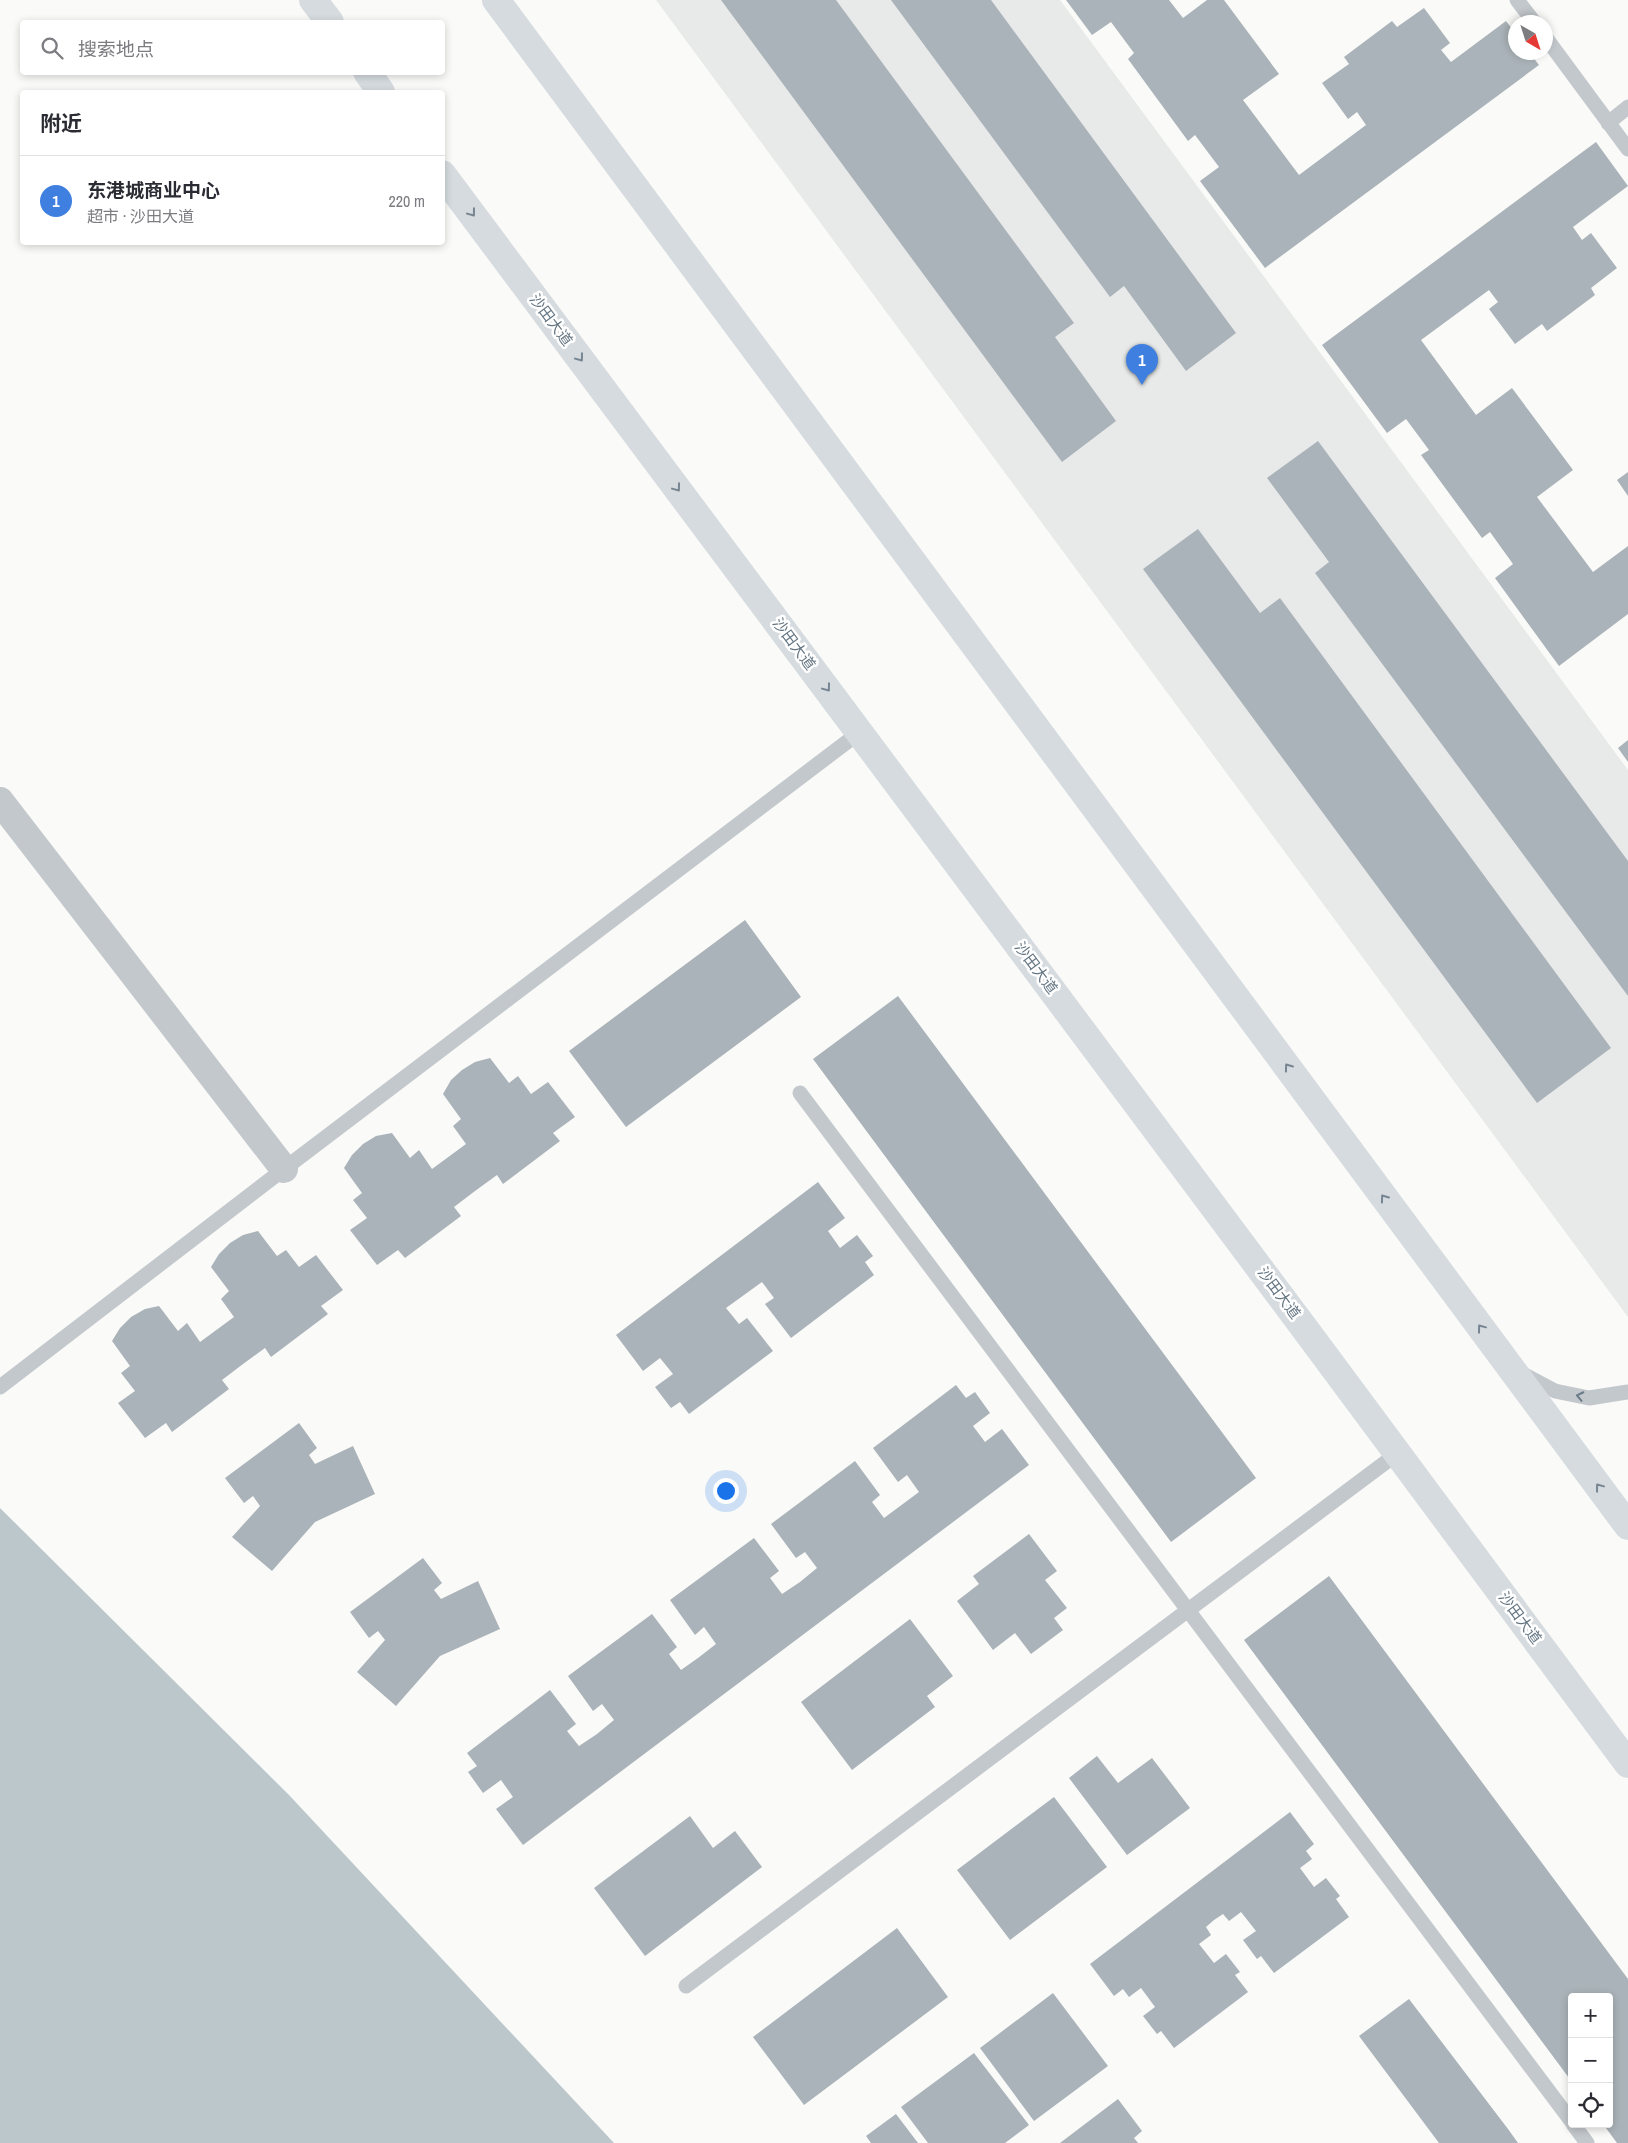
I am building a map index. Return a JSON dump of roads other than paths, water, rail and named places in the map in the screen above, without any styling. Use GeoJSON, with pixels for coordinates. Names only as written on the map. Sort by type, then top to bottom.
{"type":"FeatureCollection","features":[{"type":"Feature","properties":{"kind":"main road"},"geometry":{"type":"LineString","coordinates":[[313,0],[328,20]]}},
{"type":"Feature","properties":{"kind":"main road"},"geometry":{"type":"LineString","coordinates":[[496,0],[1628,1526]]}},
{"type":"Feature","properties":{"kind":"main road"},"geometry":{"type":"LineString","coordinates":[[369,75],[380,90]]}},
{"type":"Feature","properties":{"kind":"main road","name":"沙田大道"},"geometry":{"type":"LineString","coordinates":[[445,178],[1398,1453],[1628,1764]]}},
{"type":"Feature","properties":{"kind":"street"},"geometry":{"type":"LineString","coordinates":[[0,801],[284,1169]]}},
{"type":"Feature","properties":{"kind":"lane"},"geometry":{"type":"LineString","coordinates":[[1517,0],[1529,15]]}},
{"type":"Feature","properties":{"kind":"lane"},"geometry":{"type":"LineString","coordinates":[[1553,48],[1628,150]]}},
{"type":"Feature","properties":{"kind":"lane"},"geometry":{"type":"LineString","coordinates":[[1608,123],[1628,107]]}},
{"type":"Feature","properties":{"kind":"lane"},"geometry":{"type":"LineString","coordinates":[[0,1387],[860,732]]}},
{"type":"Feature","properties":{"kind":"lane"},"geometry":{"type":"LineString","coordinates":[[800,1093],[1568,2118]]}},
{"type":"Feature","properties":{"kind":"lane"},"geometry":{"type":"LineString","coordinates":[[1502,1356],[1525,1376],[1555,1391],[1589,1398],[1628,1392]]}},
{"type":"Feature","properties":{"kind":"lane"},"geometry":{"type":"LineString","coordinates":[[686,1986],[1398,1453]]}},
{"type":"Feature","properties":{"kind":"lane"},"geometry":{"type":"LineString","coordinates":[[1576,2128],[1587,2143]]}},
{"type":"Feature","properties":{"kind":"place","name":"东港城商业中心"},"geometry":{"type":"Point","coordinates":[1142,385]}}]}
